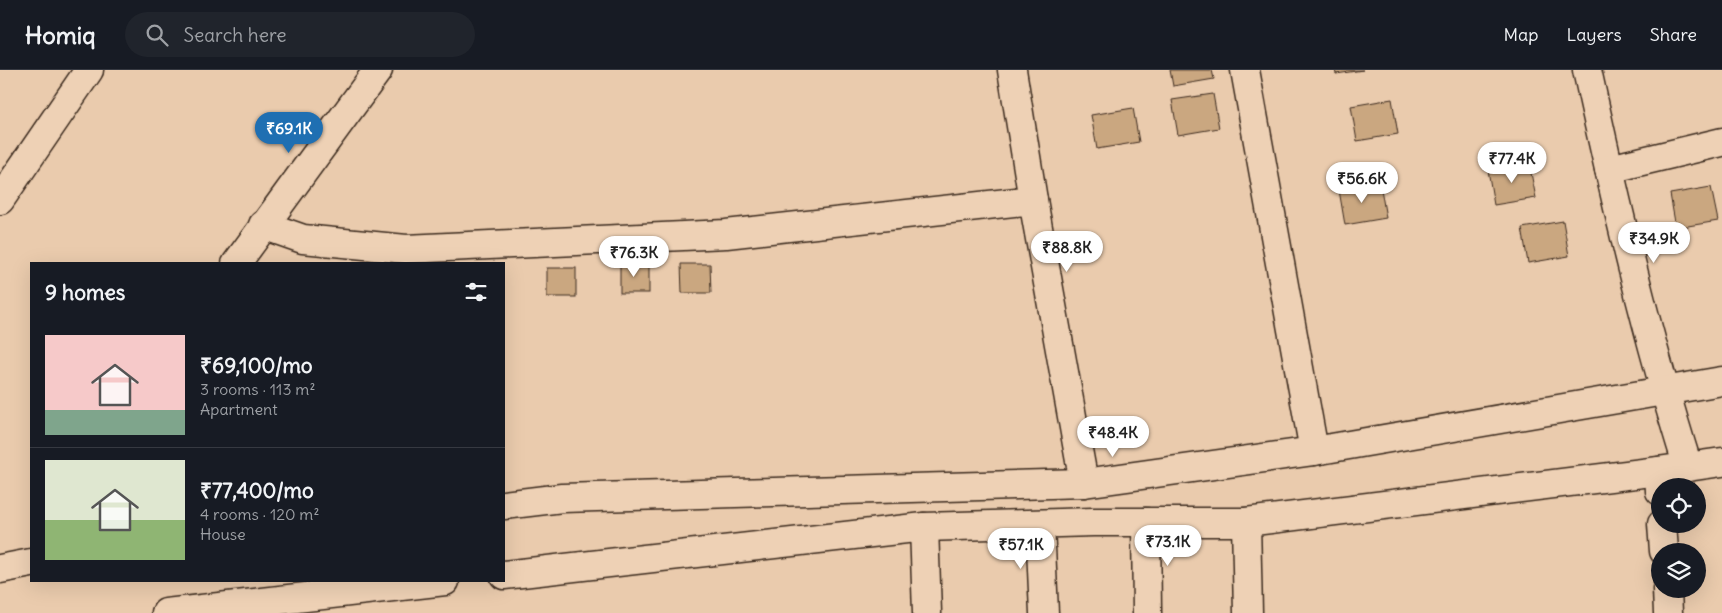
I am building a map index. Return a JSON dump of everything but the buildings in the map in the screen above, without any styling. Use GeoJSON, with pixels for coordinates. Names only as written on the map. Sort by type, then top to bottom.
{"type":"FeatureCollection","features":[{"type":"Feature","properties":{"kind":"street"},"geometry":{"type":"LineString","coordinates":[[0,200],[89,70]]}},
{"type":"Feature","properties":{"kind":"street"},"geometry":{"type":"LineString","coordinates":[[237,262],[378,70]]}},
{"type":"Feature","properties":{"kind":"street"},"geometry":{"type":"LineString","coordinates":[[1012,70],[1032,200],[1084,483]]}},
{"type":"Feature","properties":{"kind":"street"},"geometry":{"type":"LineString","coordinates":[[1245,70],[1314,451]]}},
{"type":"Feature","properties":{"kind":"street"},"geometry":{"type":"LineString","coordinates":[[1587,70],[1609,169],[1664,390],[1688,468]]}},
{"type":"Feature","properties":{"kind":"street"},"geometry":{"type":"LineString","coordinates":[[1609,169],[1722,142]]}},
{"type":"Feature","properties":{"kind":"street"},"geometry":{"type":"LineString","coordinates":[[263,225],[303,239],[406,249],[726,234],[1032,200]]}},
{"type":"Feature","properties":{"kind":"street"},"geometry":{"type":"LineString","coordinates":[[505,505],[572,497],[1084,483],[1314,451],[1722,381]]}},
{"type":"Feature","properties":{"kind":"street"},"geometry":{"type":"LineString","coordinates":[[1666,478],[1688,468],[1722,462]]}},
{"type":"Feature","properties":{"kind":"street"},"geometry":{"type":"LineString","coordinates":[[505,574],[924,527],[1146,522],[1246,522],[1651,482]]}},
{"type":"Feature","properties":{"kind":"street"},"geometry":{"type":"LineString","coordinates":[[1146,522],[1147,613]]}},
{"type":"Feature","properties":{"kind":"street"},"geometry":{"type":"LineString","coordinates":[[1246,522],[1248,613]]}},
{"type":"Feature","properties":{"kind":"street"},"geometry":{"type":"LineString","coordinates":[[1040,524],[1044,613]]}},
{"type":"Feature","properties":{"kind":"street"},"geometry":{"type":"LineString","coordinates":[[924,527],[928,613]]}},
{"type":"Feature","properties":{"kind":"street"},"geometry":{"type":"LineString","coordinates":[[166,613],[436,582]]}},
{"type":"Feature","properties":{"kind":"street"},"geometry":{"type":"LineString","coordinates":[[1667,598],[1668,613]]}}]}
